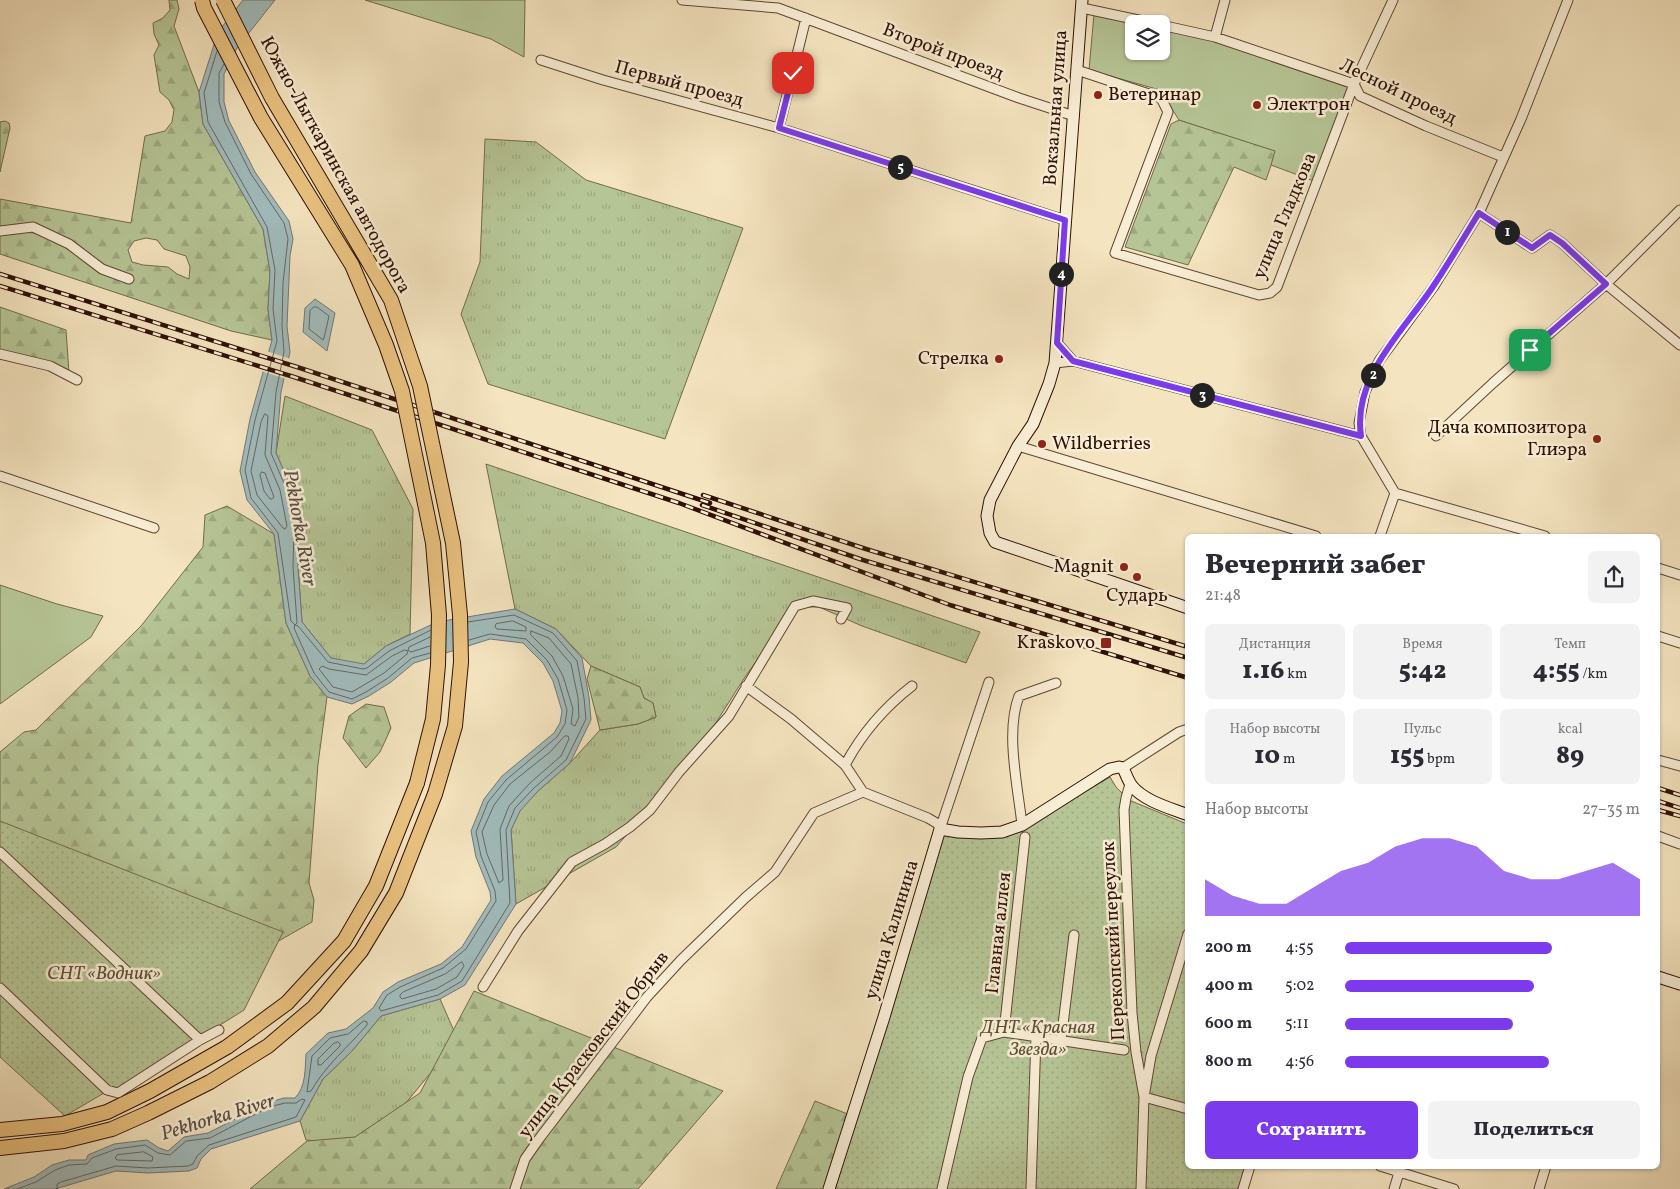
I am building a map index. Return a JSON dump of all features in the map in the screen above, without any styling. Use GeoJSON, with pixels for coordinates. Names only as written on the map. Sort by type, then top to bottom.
{"type":"FeatureCollection","features":[{"type":"Feature","properties":{"kind":"main road","name":"Южно-Лыткаринская автодорога"},"geometry":{"type":"LineString","coordinates":[[0,1130],[62,1124],[107,1112],[150,1091],[227,1046],[287,1003],[344,941],[376,886],[417,783],[432,718],[438,665],[439,615],[433,543],[402,391],[386,345],[352,265],[261,118],[204,8],[202,0]]}},
{"type":"Feature","properties":{"kind":"main road","name":"Южно-Лыткаринская автодорога"},"geometry":{"type":"LineString","coordinates":[[0,1148],[64,1141],[112,1128],[148,1113],[210,1082],[268,1046],[314,1007],[361,950],[396,893],[436,794],[455,726],[461,662],[460,615],[453,543],[420,386],[391,300],[272,98],[222,0]]}},
{"type":"Feature","properties":{"kind":"street","name":"Второй проезд"},"geometry":{"type":"LineString","coordinates":[[682,0],[779,4],[806,18],[1019,98],[1074,116]]}},
{"type":"Feature","properties":{"kind":"street"},"geometry":{"type":"LineString","coordinates":[[1215,37],[1225,0]]}},
{"type":"Feature","properties":{"kind":"street"},"geometry":{"type":"LineString","coordinates":[[1354,84],[1393,0]]}},
{"type":"Feature","properties":{"kind":"street"},"geometry":{"type":"LineString","coordinates":[[1538,534],[1395,493],[1361,436],[1359,423],[1365,392],[1379,361],[1434,286],[1479,213],[1568,0]]}},
{"type":"Feature","properties":{"kind":"street"},"geometry":{"type":"LineString","coordinates":[[1082,4],[1125,15]]}},
{"type":"Feature","properties":{"kind":"street","name":"Вокзальная улица"},"geometry":{"type":"LineString","coordinates":[[1082,4],[1055,363],[1033,424],[1018,446],[990,500],[987,516],[990,533],[995,542],[1185,607]]}},
{"type":"Feature","properties":{"kind":"street"},"geometry":{"type":"LineString","coordinates":[[779,128],[806,18]]}},
{"type":"Feature","properties":{"kind":"street","name":"Лесной проезд"},"geometry":{"type":"LineString","coordinates":[[1170,26],[1215,37],[1354,84],[1360,96],[1426,126],[1503,157]]}},
{"type":"Feature","properties":{"kind":"street","name":"Первый проезд"},"geometry":{"type":"LineString","coordinates":[[541,60],[603,80],[779,128],[1065,220]]}},
{"type":"Feature","properties":{"kind":"street","name":"улица Гладкова"},"geometry":{"type":"LineString","coordinates":[[1077,70],[1161,98],[1168,112],[1115,253],[1259,295],[1270,293],[1276,287],[1316,188],[1354,84]]}},
{"type":"Feature","properties":{"kind":"street"},"geometry":{"type":"LineString","coordinates":[[1436,436],[1493,383],[1606,284],[1680,210]]}},
{"type":"Feature","properties":{"kind":"street"},"geometry":{"type":"LineString","coordinates":[[1479,213],[1532,248],[1550,235],[1562,243],[1606,284],[1680,346]]}},
{"type":"Feature","properties":{"kind":"street"},"geometry":{"type":"LineString","coordinates":[[0,231],[32,227],[69,244],[102,268],[129,279]]}},
{"type":"Feature","properties":{"kind":"street"},"geometry":{"type":"LineString","coordinates":[[1057,343],[1073,361]]}},
{"type":"Feature","properties":{"kind":"street"},"geometry":{"type":"LineString","coordinates":[[0,354],[50,366],[77,380]]}},
{"type":"Feature","properties":{"kind":"street"},"geometry":{"type":"LineString","coordinates":[[1055,363],[1073,361],[1361,436]]}},
{"type":"Feature","properties":{"kind":"street"},"geometry":{"type":"LineString","coordinates":[[1018,446],[1310,534]]}},
{"type":"Feature","properties":{"kind":"street"},"geometry":{"type":"LineString","coordinates":[[0,476],[154,528]]}},
{"type":"Feature","properties":{"kind":"street"},"geometry":{"type":"LineString","coordinates":[[1381,534],[1395,493]]}},
{"type":"Feature","properties":{"kind":"street"},"geometry":{"type":"LineString","coordinates":[[1660,569],[1680,575]]}},
{"type":"Feature","properties":{"kind":"street"},"geometry":{"type":"LineString","coordinates":[[483,987],[518,931],[572,862],[605,844],[650,810],[679,772],[729,716],[796,606],[813,601],[847,608],[841,619]]}},
{"type":"Feature","properties":{"kind":"street"},"geometry":{"type":"LineString","coordinates":[[1660,637],[1680,643]]}},
{"type":"Feature","properties":{"kind":"street","name":"улица Калинина"},"geometry":{"type":"LineString","coordinates":[[829,1189],[884,1017],[940,829],[989,682]]}},
{"type":"Feature","properties":{"kind":"street"},"geometry":{"type":"LineString","coordinates":[[1022,825],[1012,736],[1016,703],[1019,696],[1056,683]]}},
{"type":"Feature","properties":{"kind":"street"},"geometry":{"type":"LineString","coordinates":[[746,686],[791,719],[845,765],[863,792],[928,818],[938,824],[940,829],[958,832],[1002,832],[1022,825],[1110,770],[1119,766],[1123,768],[1185,730]]}},
{"type":"Feature","properties":{"kind":"street"},"geometry":{"type":"LineString","coordinates":[[845,765],[867,732],[899,696],[912,686]]}},
{"type":"Feature","properties":{"kind":"street"},"geometry":{"type":"LineString","coordinates":[[1660,761],[1680,766]]}},
{"type":"Feature","properties":{"kind":"street"},"geometry":{"type":"LineString","coordinates":[[1123,768],[1130,784],[1137,791],[1147,798],[1185,815]]}},
{"type":"Feature","properties":{"kind":"street","name":"Перекопский переулок"},"geometry":{"type":"LineString","coordinates":[[1130,784],[1124,810],[1132,1013],[1136,1052],[1144,1097]]}},
{"type":"Feature","properties":{"kind":"street","name":"улица Красковский Обрыв"},"geometry":{"type":"LineString","coordinates":[[515,1189],[525,1159],[538,1138],[648,997],[681,960],[745,898],[775,872],[814,813],[863,792]]}},
{"type":"Feature","properties":{"kind":"street","name":"Главная аллея"},"geometry":{"type":"LineString","coordinates":[[1004,1032],[1025,837]]}},
{"type":"Feature","properties":{"kind":"street"},"geometry":{"type":"LineString","coordinates":[[1660,837],[1680,844]]}},
{"type":"Feature","properties":{"kind":"street"},"geometry":{"type":"LineString","coordinates":[[0,852],[200,1040]]}},
{"type":"Feature","properties":{"kind":"street"},"geometry":{"type":"LineString","coordinates":[[1061,1041],[1074,935]]}},
{"type":"Feature","properties":{"kind":"street"},"geometry":{"type":"LineString","coordinates":[[1141,1189],[1144,1097],[1151,1056],[1185,944]]}},
{"type":"Feature","properties":{"kind":"street"},"geometry":{"type":"LineString","coordinates":[[1660,978],[1680,984]]}},
{"type":"Feature","properties":{"kind":"street"},"geometry":{"type":"LineString","coordinates":[[0,988],[107,1090],[118,1093],[200,1040],[219,1030]]}},
{"type":"Feature","properties":{"kind":"street"},"geometry":{"type":"LineString","coordinates":[[942,1189],[968,1077],[982,1038],[1004,1032],[1124,1050]]}},
{"type":"Feature","properties":{"kind":"street"},"geometry":{"type":"LineString","coordinates":[[1031,1189],[1036,1036]]}},
{"type":"Feature","properties":{"kind":"street"},"geometry":{"type":"LineString","coordinates":[[1144,1097],[1185,1108]]}},
{"type":"Feature","properties":{"kind":"street"},"geometry":{"type":"LineString","coordinates":[[1243,1189],[1249,1169]]}},
{"type":"Feature","properties":{"kind":"street"},"geometry":{"type":"LineString","coordinates":[[1394,1189],[1400,1169],[1454,1189]]}},
{"type":"Feature","properties":{"kind":"street"},"geometry":{"type":"LineString","coordinates":[[1538,1189],[1545,1169]]}},
{"type":"Feature","properties":{"kind":"green space"},"geometry":{"type":"Polygon","coordinates":[[[169,0],[177,0],[179,9],[174,26],[199,92],[203,124],[263,229],[270,271],[268,309],[272,340],[231,331],[0,254],[0,199],[131,223],[145,136],[165,131],[172,122],[174,110],[169,100],[160,92],[154,55],[159,45],[154,34],[153,23],[163,18],[170,10],[169,0]],[[146,238],[134,241],[128,250],[132,262],[168,267],[177,274],[189,279],[190,267],[186,256],[164,249],[157,240],[146,238]]]}},
{"type":"Feature","properties":{"kind":"green space"},"geometry":{"type":"Polygon","coordinates":[[[365,0],[525,0],[524,57],[491,39],[365,0]]]}},
{"type":"Feature","properties":{"kind":"green space","name":"Электрон"},"geometry":{"type":"Polygon","coordinates":[[[1094,14],[1125,21],[1125,60],[1170,60],[1170,31],[1216,41],[1350,88],[1314,181],[1271,165],[1275,151],[1179,120],[1160,90],[1089,70],[1094,14]]]}},
{"type":"Feature","properties":{"kind":"green space"},"geometry":{"type":"Polygon","coordinates":[[[1179,120],[1276,151],[1266,180],[1234,167],[1188,265],[1125,247],[1171,124],[1179,120]]]}},
{"type":"Feature","properties":{"kind":"green space"},"geometry":{"type":"Polygon","coordinates":[[[5,121],[9,123],[10,128],[0,172],[0,122],[5,121]]]}},
{"type":"Feature","properties":{"kind":"green space"},"geometry":{"type":"Polygon","coordinates":[[[485,139],[536,142],[586,180],[743,228],[665,439],[488,384],[461,314],[480,262],[485,139]]]}},
{"type":"Feature","properties":{"kind":"green space"},"geometry":{"type":"Polygon","coordinates":[[[0,307],[66,330],[69,373],[0,353],[0,307]]]}},
{"type":"Feature","properties":{"kind":"green space"},"geometry":{"type":"Polygon","coordinates":[[[285,396],[372,430],[413,509],[410,634],[386,646],[359,668],[331,658],[302,622],[298,567],[299,529],[291,487],[276,453],[285,396]]]}},
{"type":"Feature","properties":{"kind":"green space"},"geometry":{"type":"Polygon","coordinates":[[[486,464],[980,632],[966,663],[862,626],[819,607],[795,607],[745,677],[692,760],[616,847],[516,904],[511,830],[520,810],[538,791],[570,763],[600,730],[638,724],[656,717],[653,703],[644,698],[640,687],[591,666],[556,629],[515,609],[486,464]]]}},
{"type":"Feature","properties":{"kind":"green space"},"geometry":{"type":"Polygon","coordinates":[[[227,506],[274,534],[286,623],[310,676],[327,697],[318,764],[309,883],[314,900],[312,922],[275,943],[0,828],[0,752],[24,732],[36,730],[141,626],[203,547],[205,515],[227,506]]]}},
{"type":"Feature","properties":{"kind":"green space"},"geometry":{"type":"Polygon","coordinates":[[[0,585],[57,604],[103,616],[91,637],[0,704],[0,585]]]}},
{"type":"Feature","properties":{"kind":"green space"},"geometry":{"type":"Polygon","coordinates":[[[591,666],[640,687],[644,698],[653,703],[656,717],[638,724],[600,730],[587,679],[591,666]]]}},
{"type":"Feature","properties":{"kind":"green space"},"geometry":{"type":"Polygon","coordinates":[[[366,704],[384,707],[391,728],[380,752],[366,768],[343,738],[349,716],[366,704]]]}},
{"type":"Feature","properties":{"kind":"green space","name":"ДНТ «Красная Звезда»"},"geometry":{"type":"Polygon","coordinates":[[[1110,777],[1116,787],[1129,800],[1185,823],[1185,1169],[1244,1169],[1238,1189],[835,1189],[944,834],[1019,831],[1110,777]]]}},
{"type":"Feature","properties":{"kind":"green space","name":"СНТ «Водник»"},"geometry":{"type":"Polygon","coordinates":[[[0,821],[283,932],[244,1010],[118,1089],[104,1093],[65,1116],[0,1057],[0,821]]]}},
{"type":"Feature","properties":{"kind":"green space"},"geometry":{"type":"Polygon","coordinates":[[[474,991],[723,1091],[638,1189],[250,1189],[307,1141],[355,1137],[420,1093],[474,991]]]}},
{"type":"Feature","properties":{"kind":"green space"},"geometry":{"type":"Polygon","coordinates":[[[440,999],[458,1040],[371,1145],[306,1140],[300,1121],[323,1079],[352,1051],[381,1016],[440,999]]]}},
{"type":"Feature","properties":{"kind":"green space"},"geometry":{"type":"Polygon","coordinates":[[[815,1101],[850,1115],[831,1189],[776,1189],[815,1101]]]}},
{"type":"Feature","properties":{"kind":"water"},"geometry":{"type":"Polygon","coordinates":[[[243,0],[275,0],[237,48],[224,74],[224,102],[229,121],[255,172],[289,221],[293,239],[290,256],[287,326],[290,352],[281,392],[276,453],[291,487],[299,529],[298,567],[302,622],[331,658],[364,664],[386,646],[437,622],[515,609],[556,629],[582,658],[591,720],[570,763],[538,791],[520,811],[511,830],[516,904],[465,985],[440,999],[381,1016],[352,1051],[323,1079],[300,1121],[211,1149],[201,1159],[197,1168],[189,1171],[148,1173],[116,1171],[55,1189],[4,1189],[34,1177],[52,1165],[69,1160],[86,1160],[88,1155],[114,1144],[147,1140],[159,1148],[168,1151],[184,1137],[208,1133],[267,1103],[284,1098],[295,1098],[299,1094],[303,1083],[306,1054],[328,1033],[346,1029],[373,1008],[383,992],[398,982],[441,964],[462,947],[491,900],[490,892],[476,857],[471,831],[484,799],[502,776],[554,733],[560,723],[562,711],[553,681],[543,663],[523,643],[490,639],[414,663],[391,682],[352,704],[327,697],[310,676],[286,623],[274,534],[247,500],[240,471],[250,419],[272,340],[268,309],[270,271],[263,229],[203,124],[199,92],[218,32],[243,0]]]}},
{"type":"Feature","properties":{"kind":"water"},"geometry":{"type":"Polygon","coordinates":[[[315,299],[335,313],[327,351],[303,332],[305,308],[315,299]]]}},
{"type":"Feature","properties":{"kind":"pier"},"geometry":{"type":"Polygon","coordinates":[[[266,351],[291,359],[286,379],[261,371],[266,351]]]}},
{"type":"Feature","properties":{"kind":"railway"},"geometry":{"type":"LineString","coordinates":[[0,274],[297,367],[710,503]]}},
{"type":"Feature","properties":{"kind":"railway"},"geometry":{"type":"LineString","coordinates":[[0,286],[294,377],[679,503],[950,605],[1185,677]]}},
{"type":"Feature","properties":{"kind":"railway"},"geometry":{"type":"LineString","coordinates":[[703,495],[866,549],[1185,646]]}},
{"type":"Feature","properties":{"kind":"railway"},"geometry":{"type":"LineString","coordinates":[[702,505],[863,560],[1185,657]]}},
{"type":"Feature","properties":{"kind":"railway"},"geometry":{"type":"LineString","coordinates":[[1660,789],[1680,795]]}},
{"type":"Feature","properties":{"kind":"railway"},"geometry":{"type":"LineString","coordinates":[[1660,802],[1680,808]]}},
{"type":"Feature","properties":{"kind":"railway"},"geometry":{"type":"LineString","coordinates":[[1660,811],[1680,816]]}},
{"type":"Feature","properties":{"kind":"place","name":"Ветеринар"},"geometry":{"type":"Point","coordinates":[1098,95]}},
{"type":"Feature","properties":{"kind":"place","name":"Электрон"},"geometry":{"type":"Point","coordinates":[1257,105]}},
{"type":"Feature","properties":{"kind":"place","name":"Стрелка"},"geometry":{"type":"Point","coordinates":[999,359]}},
{"type":"Feature","properties":{"kind":"place","name":"Дача композитора Глиэра"},"geometry":{"type":"Point","coordinates":[1597,439]}},
{"type":"Feature","properties":{"kind":"place","name":"Wildberries"},"geometry":{"type":"Point","coordinates":[1042,444]}},
{"type":"Feature","properties":{"kind":"place","name":"Magnit"},"geometry":{"type":"Point","coordinates":[1124,567]}},
{"type":"Feature","properties":{"kind":"place","name":"Сударь"},"geometry":{"type":"Point","coordinates":[1137,577]}},
{"type":"Feature","properties":{"kind":"place","name":"Kraskovo"},"geometry":{"type":"Point","coordinates":[1106,643]}},
{"type":"Feature","properties":{"kind":"route"},"geometry":{"type":"LineString","coordinates":[[793,73],[779,128],[1065,220],[1057,343],[1073,361],[1361,436],[1359,423],[1365,392],[1379,361],[1394,338],[1434,286],[1479,213],[1532,248],[1550,235],[1562,243],[1606,284],[1530,350]]}},
{"type":"Feature","properties":{"kind":"water label","name":"Pekhorka River"},"geometry":{"type":"Point","coordinates":[299,528]}},
{"type":"Feature","properties":{"kind":"water label","name":"Pekhorka River"},"geometry":{"type":"Point","coordinates":[218,1118]}}]}
